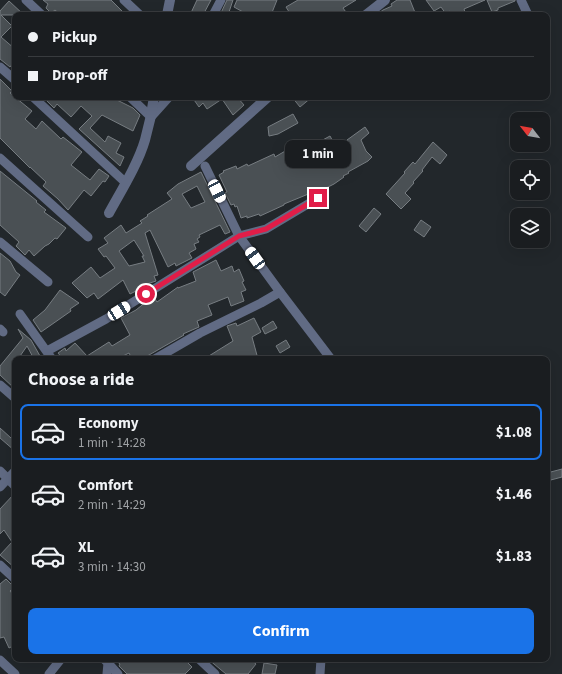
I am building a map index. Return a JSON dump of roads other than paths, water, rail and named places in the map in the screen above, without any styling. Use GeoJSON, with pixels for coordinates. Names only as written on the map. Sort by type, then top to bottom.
{"type":"FeatureCollection","features":[{"type":"Feature","properties":{"kind":"street"},"geometry":{"type":"LineString","coordinates":[[26,0],[39,12]]}},
{"type":"Feature","properties":{"kind":"street"},"geometry":{"type":"LineString","coordinates":[[124,0],[137,12]]}},
{"type":"Feature","properties":{"kind":"street"},"geometry":{"type":"LineString","coordinates":[[168,12],[170,0]]}},
{"type":"Feature","properties":{"kind":"street"},"geometry":{"type":"LineString","coordinates":[[215,12],[221,0]]}},
{"type":"Feature","properties":{"kind":"street"},"geometry":{"type":"LineString","coordinates":[[370,12],[385,0]]}},
{"type":"Feature","properties":{"kind":"street"},"geometry":{"type":"LineString","coordinates":[[521,0],[527,12]]}},
{"type":"Feature","properties":{"kind":"street"},"geometry":{"type":"LineString","coordinates":[[0,67],[12,77]]}},
{"type":"Feature","properties":{"kind":"street"},"geometry":{"type":"LineString","coordinates":[[36,100],[126,183]]}},
{"type":"Feature","properties":{"kind":"street"},"geometry":{"type":"LineString","coordinates":[[133,100],[151,117]]}},
{"type":"Feature","properties":{"kind":"street"},"geometry":{"type":"LineString","coordinates":[[109,214],[126,183],[145,142],[154,100]]}},
{"type":"Feature","properties":{"kind":"street"},"geometry":{"type":"LineString","coordinates":[[151,117],[166,100]]}},
{"type":"Feature","properties":{"kind":"street"},"geometry":{"type":"LineString","coordinates":[[191,166],[265,100]]}},
{"type":"Feature","properties":{"kind":"street"},"geometry":{"type":"LineString","coordinates":[[0,158],[88,237]]}},
{"type":"Feature","properties":{"kind":"street"},"geometry":{"type":"LineString","coordinates":[[205,166],[239,236],[329,356]]}},
{"type":"Feature","properties":{"kind":"street"},"geometry":{"type":"LineString","coordinates":[[20,314],[49,355],[239,236],[266,229],[318,198]]}},
{"type":"Feature","properties":{"kind":"street"},"geometry":{"type":"LineString","coordinates":[[0,242],[48,282]]}},
{"type":"Feature","properties":{"kind":"street"},"geometry":{"type":"LineString","coordinates":[[160,356],[200,333],[280,292]]}},
{"type":"Feature","properties":{"kind":"street"},"geometry":{"type":"LineString","coordinates":[[0,385],[12,395]]}},
{"type":"Feature","properties":{"kind":"street"},"geometry":{"type":"LineString","coordinates":[[0,471],[12,483]]}},
{"type":"Feature","properties":{"kind":"street"},"geometry":{"type":"LineString","coordinates":[[0,487],[12,474]]}},
{"type":"Feature","properties":{"kind":"street"},"geometry":{"type":"LineString","coordinates":[[0,565],[12,576]]}},
{"type":"Feature","properties":{"kind":"street"},"geometry":{"type":"LineString","coordinates":[[0,660],[15,674]]}},
{"type":"Feature","properties":{"kind":"street"},"geometry":{"type":"LineString","coordinates":[[49,674],[59,662]]}},
{"type":"Feature","properties":{"kind":"street"},"geometry":{"type":"LineString","coordinates":[[106,662],[107,674]]}},
{"type":"Feature","properties":{"kind":"street"},"geometry":{"type":"LineString","coordinates":[[107,662],[118,674]]}},
{"type":"Feature","properties":{"kind":"street"},"geometry":{"type":"LineString","coordinates":[[202,662],[215,674]]}},
{"type":"Feature","properties":{"kind":"street"},"geometry":{"type":"LineString","coordinates":[[320,662],[320,674]]}}]}
